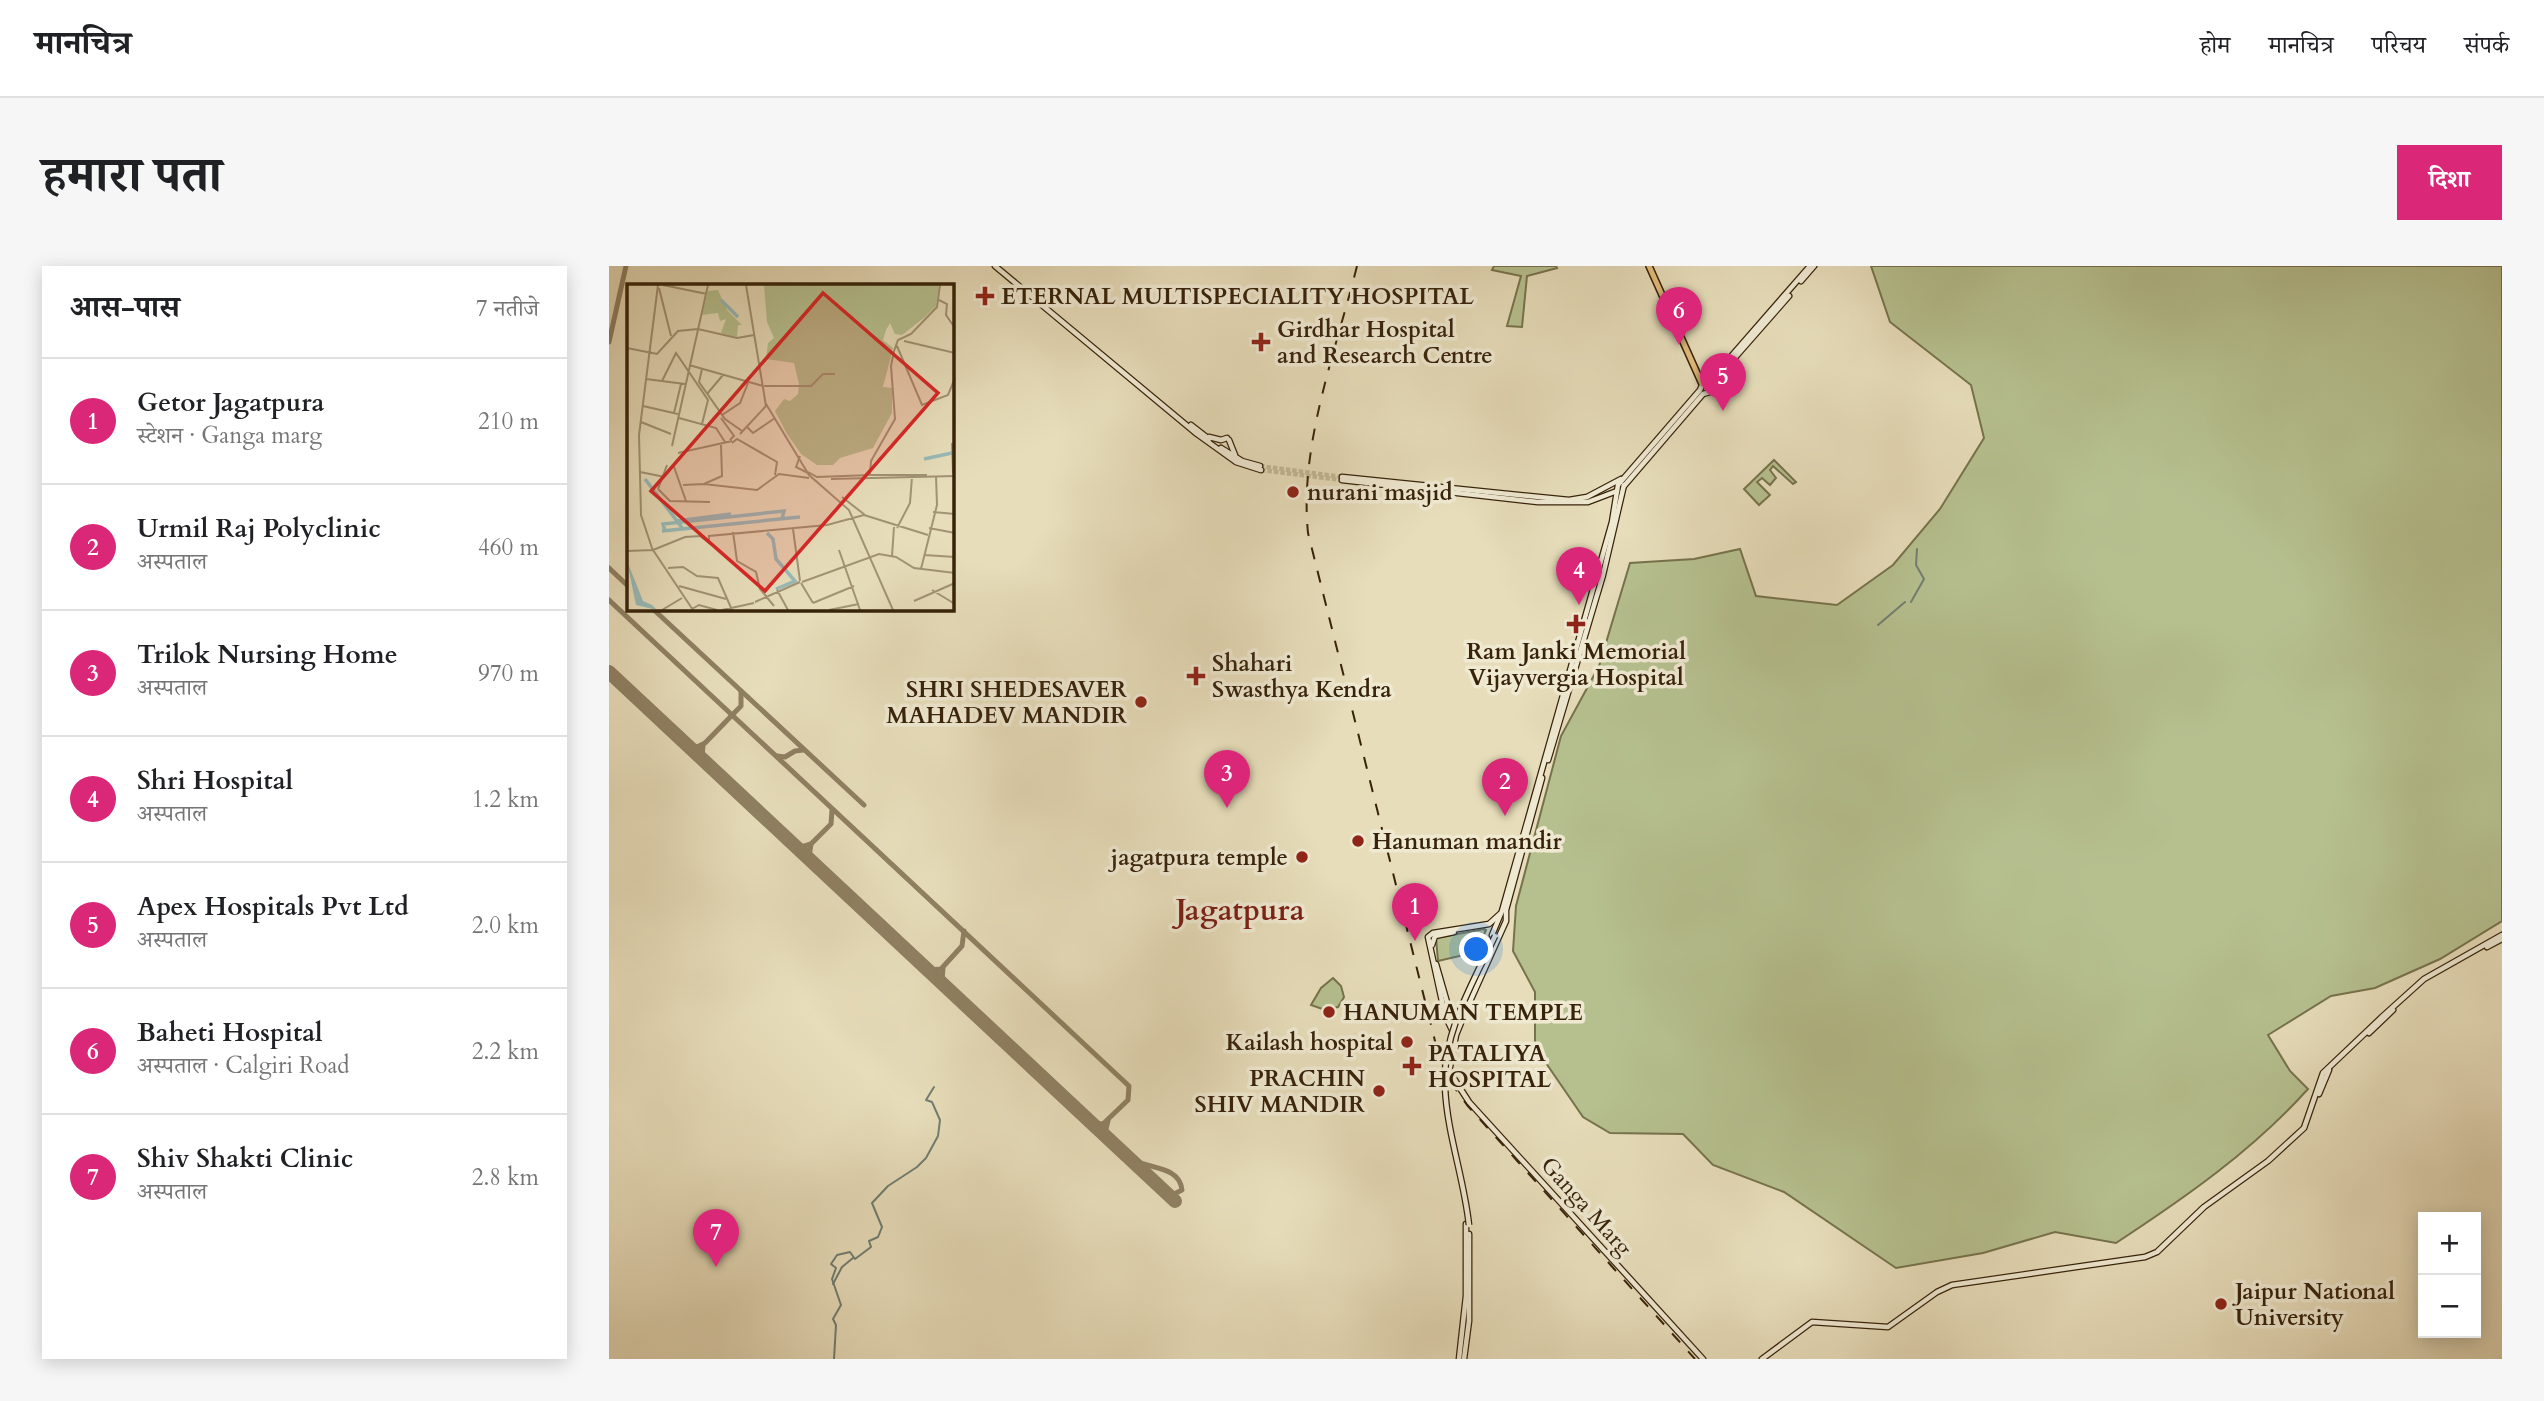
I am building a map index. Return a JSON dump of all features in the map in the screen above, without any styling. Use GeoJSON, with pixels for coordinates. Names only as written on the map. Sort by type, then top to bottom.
{"type":"FeatureCollection","features":[{"type":"Feature","properties":{"kind":"main road"},"geometry":{"type":"LineString","coordinates":[[997,266],[1205,436],[1237,459],[1260,468],[1249,471],[1190,429],[997,266]]}},
{"type":"Feature","properties":{"kind":"main road"},"geometry":{"type":"LineString","coordinates":[[1650,266],[1700,372],[1715,382]]}},
{"type":"Feature","properties":{"kind":"main road"},"geometry":{"type":"LineString","coordinates":[[1650,266],[1702,389],[1710,393],[1715,382],[1812,266]]}},
{"type":"Feature","properties":{"kind":"main road"},"geometry":{"type":"LineString","coordinates":[[1600,499],[1619,488],[1702,389],[1709,377],[1807,273]]}},
{"type":"Feature","properties":{"kind":"main road"},"geometry":{"type":"LineString","coordinates":[[1615,522],[1614,509],[1625,477],[1702,389]]}},
{"type":"Feature","properties":{"kind":"main road"},"geometry":{"type":"LineString","coordinates":[[1205,436],[1228,439],[1237,459]]}},
{"type":"Feature","properties":{"kind":"main road"},"geometry":{"type":"LineString","coordinates":[[1342,479],[1569,500],[1619,488]]}},
{"type":"Feature","properties":{"kind":"main road"},"geometry":{"type":"LineString","coordinates":[[1362,481],[1538,502],[1600,499],[1609,502],[1614,509]]}},
{"type":"Feature","properties":{"kind":"main road"},"geometry":{"type":"LineString","coordinates":[[1462,1359],[1470,1240],[1446,1100],[1446,1064],[1456,1022],[1504,910],[1615,522],[1619,488]]}},
{"type":"Feature","properties":{"kind":"main road"},"geometry":{"type":"LineString","coordinates":[[1456,1033],[1506,922],[1504,910]]}},
{"type":"Feature","properties":{"kind":"main road"},"geometry":{"type":"LineString","coordinates":[[1456,1033],[1447,1023],[1427,940],[1433,933],[1489,923],[1504,910]]}},
{"type":"Feature","properties":{"kind":"main road"},"geometry":{"type":"LineString","coordinates":[[1456,1033],[1432,939],[1438,935],[1486,927],[1494,935]]}},
{"type":"Feature","properties":{"kind":"main road"},"geometry":{"type":"LineString","coordinates":[[1762,1359],[1812,1322],[1888,1326],[1952,1284],[2150,1256],[2204,1207],[2278,1152],[2309,1125],[2322,1080],[2329,1070],[2424,979],[2502,937]]}},
{"type":"Feature","properties":{"kind":"main road","name":"Ganga Marg"},"geometry":{"type":"LineString","coordinates":[[1456,1033],[1449,1072],[1469,1102],[1703,1359]]}},
{"type":"Feature","properties":{"kind":"green space"},"geometry":{"type":"Polygon","coordinates":[[[1494,266],[1557,268],[1527,276],[1522,327],[1507,326],[1521,276],[1492,270],[1494,266]]]}},
{"type":"Feature","properties":{"kind":"green space"},"geometry":{"type":"Polygon","coordinates":[[[1871,266],[2502,266],[2502,921],[2440,959],[2375,988],[2331,996],[2268,1035],[2290,1071],[2308,1089],[2287,1112],[2241,1153],[2116,1243],[2055,1232],[1983,1253],[1896,1268],[1784,1192],[1713,1165],[1683,1134],[1610,1133],[1583,1117],[1535,1047],[1535,992],[1513,951],[1516,906],[1561,736],[1599,666],[1630,563],[1694,559],[1740,549],[1756,596],[1837,605],[1893,565],[1940,509],[1984,438],[1971,385],[1890,322],[1871,266]]]}},
{"type":"Feature","properties":{"kind":"green space"},"geometry":{"type":"Polygon","coordinates":[[[1774,460],[1796,482],[1793,484],[1773,466],[1770,470],[1776,478],[1770,485],[1762,478],[1757,482],[1770,495],[1759,505],[1744,489],[1774,460]]]}},
{"type":"Feature","properties":{"kind":"green space"},"geometry":{"type":"Polygon","coordinates":[[[1486,930],[1477,952],[1438,961],[1436,938],[1486,930]]]}},
{"type":"Feature","properties":{"kind":"green space"},"geometry":{"type":"Polygon","coordinates":[[[1333,978],[1341,986],[1344,997],[1338,1007],[1325,1010],[1311,1005],[1321,988],[1333,978]]]}},
{"type":"Feature","properties":{"kind":"waterway"},"geometry":{"type":"LineString","coordinates":[[1911,602],[1924,579],[1916,565],[1917,549]]}},
{"type":"Feature","properties":{"kind":"waterway"},"geometry":{"type":"LineString","coordinates":[[1878,625],[1905,602]]}},
{"type":"Feature","properties":{"kind":"waterway"},"geometry":{"type":"LineString","coordinates":[[834,1359],[836,1325],[833,1319],[841,1305],[832,1279],[836,1268],[831,1264],[837,1255],[850,1252],[855,1259],[871,1247],[869,1241],[878,1237],[882,1227],[872,1203],[888,1186],[926,1158],[938,1136],[940,1120],[932,1102],[926,1100],[934,1087]]}},
{"type":"Feature","properties":{"kind":"waterway"},"geometry":{"type":"LineString","coordinates":[[833,1284],[842,1267],[853,1258]]}},
{"type":"Feature","properties":{"kind":"taxiway"},"geometry":{"type":"LineString","coordinates":[[609,342],[626,266]]}},
{"type":"Feature","properties":{"kind":"taxiway"},"geometry":{"type":"LineString","coordinates":[[609,568],[627,585]]}},
{"type":"Feature","properties":{"kind":"taxiway"},"geometry":{"type":"LineString","coordinates":[[609,600],[1129,1086],[1128,1100],[1103,1124],[1093,1123],[1077,1109]]}},
{"type":"Feature","properties":{"kind":"taxiway"},"geometry":{"type":"LineString","coordinates":[[655,611],[864,805]]}},
{"type":"Feature","properties":{"kind":"taxiway"},"geometry":{"type":"LineString","coordinates":[[686,744],[697,747],[705,743],[741,706],[741,691]]}},
{"type":"Feature","properties":{"kind":"taxiway"},"geometry":{"type":"LineString","coordinates":[[703,746],[702,756],[708,765]]}},
{"type":"Feature","properties":{"kind":"taxiway"},"geometry":{"type":"LineString","coordinates":[[777,756],[785,757],[803,750]]}},
{"type":"Feature","properties":{"kind":"taxiway"},"geometry":{"type":"LineString","coordinates":[[789,841],[801,847],[811,844],[831,824],[832,810]]}},
{"type":"Feature","properties":{"kind":"taxiway"},"geometry":{"type":"LineString","coordinates":[[811,844],[809,857],[818,868]]}},
{"type":"Feature","properties":{"kind":"taxiway"},"geometry":{"type":"LineString","coordinates":[[914,957],[931,970],[941,969],[962,946],[964,931]]}},
{"type":"Feature","properties":{"kind":"taxiway"},"geometry":{"type":"LineString","coordinates":[[943,968],[942,980],[956,997]]}},
{"type":"Feature","properties":{"kind":"taxiway"},"geometry":{"type":"LineString","coordinates":[[1108,1121],[1105,1133],[1117,1147]]}},
{"type":"Feature","properties":{"kind":"taxiway"},"geometry":{"type":"LineString","coordinates":[[1127,1156],[1174,1175],[1182,1190],[1172,1195],[1153,1181]]}},
{"type":"Feature","properties":{"kind":"runway"},"geometry":{"type":"LineString","coordinates":[[609,672],[1175,1201]]}},
{"type":"Feature","properties":{"kind":"tunnel"},"geometry":{"type":"LineString","coordinates":[[1260,466],[1342,477]]}},
{"type":"Feature","properties":{"kind":"tunnel"},"geometry":{"type":"LineString","coordinates":[[1261,470],[1342,480]]}},
{"type":"Feature","properties":{"kind":"railway"},"geometry":{"type":"LineString","coordinates":[[1357,266],[1314,432],[1309,466],[1308,533],[1438,1053],[1449,1080],[1467,1105],[1695,1359]]}},
{"type":"Feature","properties":{"kind":"place","name":"ETERNAL MULTISPECIALITY HOSPITAL"},"geometry":{"type":"Point","coordinates":[985,296]}},
{"type":"Feature","properties":{"kind":"place","name":"Girdhar Hospital and Research Centre"},"geometry":{"type":"Point","coordinates":[1261,342]}},
{"type":"Feature","properties":{"kind":"place","name":"Baheti Hospital"},"geometry":{"type":"Point","coordinates":[1679,345]}},
{"type":"Feature","properties":{"kind":"place","name":"Apex Hospitals Pvt Ltd"},"geometry":{"type":"Point","coordinates":[1723,411]}},
{"type":"Feature","properties":{"kind":"place","name":"nurani masjid"},"geometry":{"type":"Point","coordinates":[1293,492]}},
{"type":"Feature","properties":{"kind":"place","name":"Shri Hospital"},"geometry":{"type":"Point","coordinates":[1579,605]}},
{"type":"Feature","properties":{"kind":"place","name":"Ram Janki Memorial Vijayvergia Hospital"},"geometry":{"type":"Point","coordinates":[1576,624]}},
{"type":"Feature","properties":{"kind":"place","name":"Shahari Swasthya Kendra"},"geometry":{"type":"Point","coordinates":[1196,676]}},
{"type":"Feature","properties":{"kind":"place","name":"SHRI SHEDESAVER MAHADEV MANDIR"},"geometry":{"type":"Point","coordinates":[1141,702]}},
{"type":"Feature","properties":{"kind":"place","name":"Trilok Nursing Home"},"geometry":{"type":"Point","coordinates":[1227,808]}},
{"type":"Feature","properties":{"kind":"place","name":"Urmil Raj Polyclinic"},"geometry":{"type":"Point","coordinates":[1505,816]}},
{"type":"Feature","properties":{"kind":"place","name":"Hanuman mandir"},"geometry":{"type":"Point","coordinates":[1358,841]}},
{"type":"Feature","properties":{"kind":"place","name":"jagatpura temple"},"geometry":{"type":"Point","coordinates":[1302,857]}},
{"type":"Feature","properties":{"kind":"place","name":"Getor Jagatpura"},"geometry":{"type":"Point","coordinates":[1415,941]}},
{"type":"Feature","properties":{"kind":"place","name":"HANUMAN TEMPLE"},"geometry":{"type":"Point","coordinates":[1329,1012]}},
{"type":"Feature","properties":{"kind":"place","name":"Kailash hospital"},"geometry":{"type":"Point","coordinates":[1407,1042]}},
{"type":"Feature","properties":{"kind":"place","name":"PATALIYA HOSPITAL"},"geometry":{"type":"Point","coordinates":[1412,1066]}},
{"type":"Feature","properties":{"kind":"place","name":"PRACHIN SHIV MANDIR"},"geometry":{"type":"Point","coordinates":[1379,1091]}},
{"type":"Feature","properties":{"kind":"place","name":"Shiv Shakti Clinic"},"geometry":{"type":"Point","coordinates":[716,1267]}},
{"type":"Feature","properties":{"kind":"place","name":"Jaipur National University"},"geometry":{"type":"Point","coordinates":[2221,1304]}},
{"type":"Feature","properties":{"kind":"district","name":"Jagatpura"},"geometry":{"type":"Point","coordinates":[1240,910]}}]}
